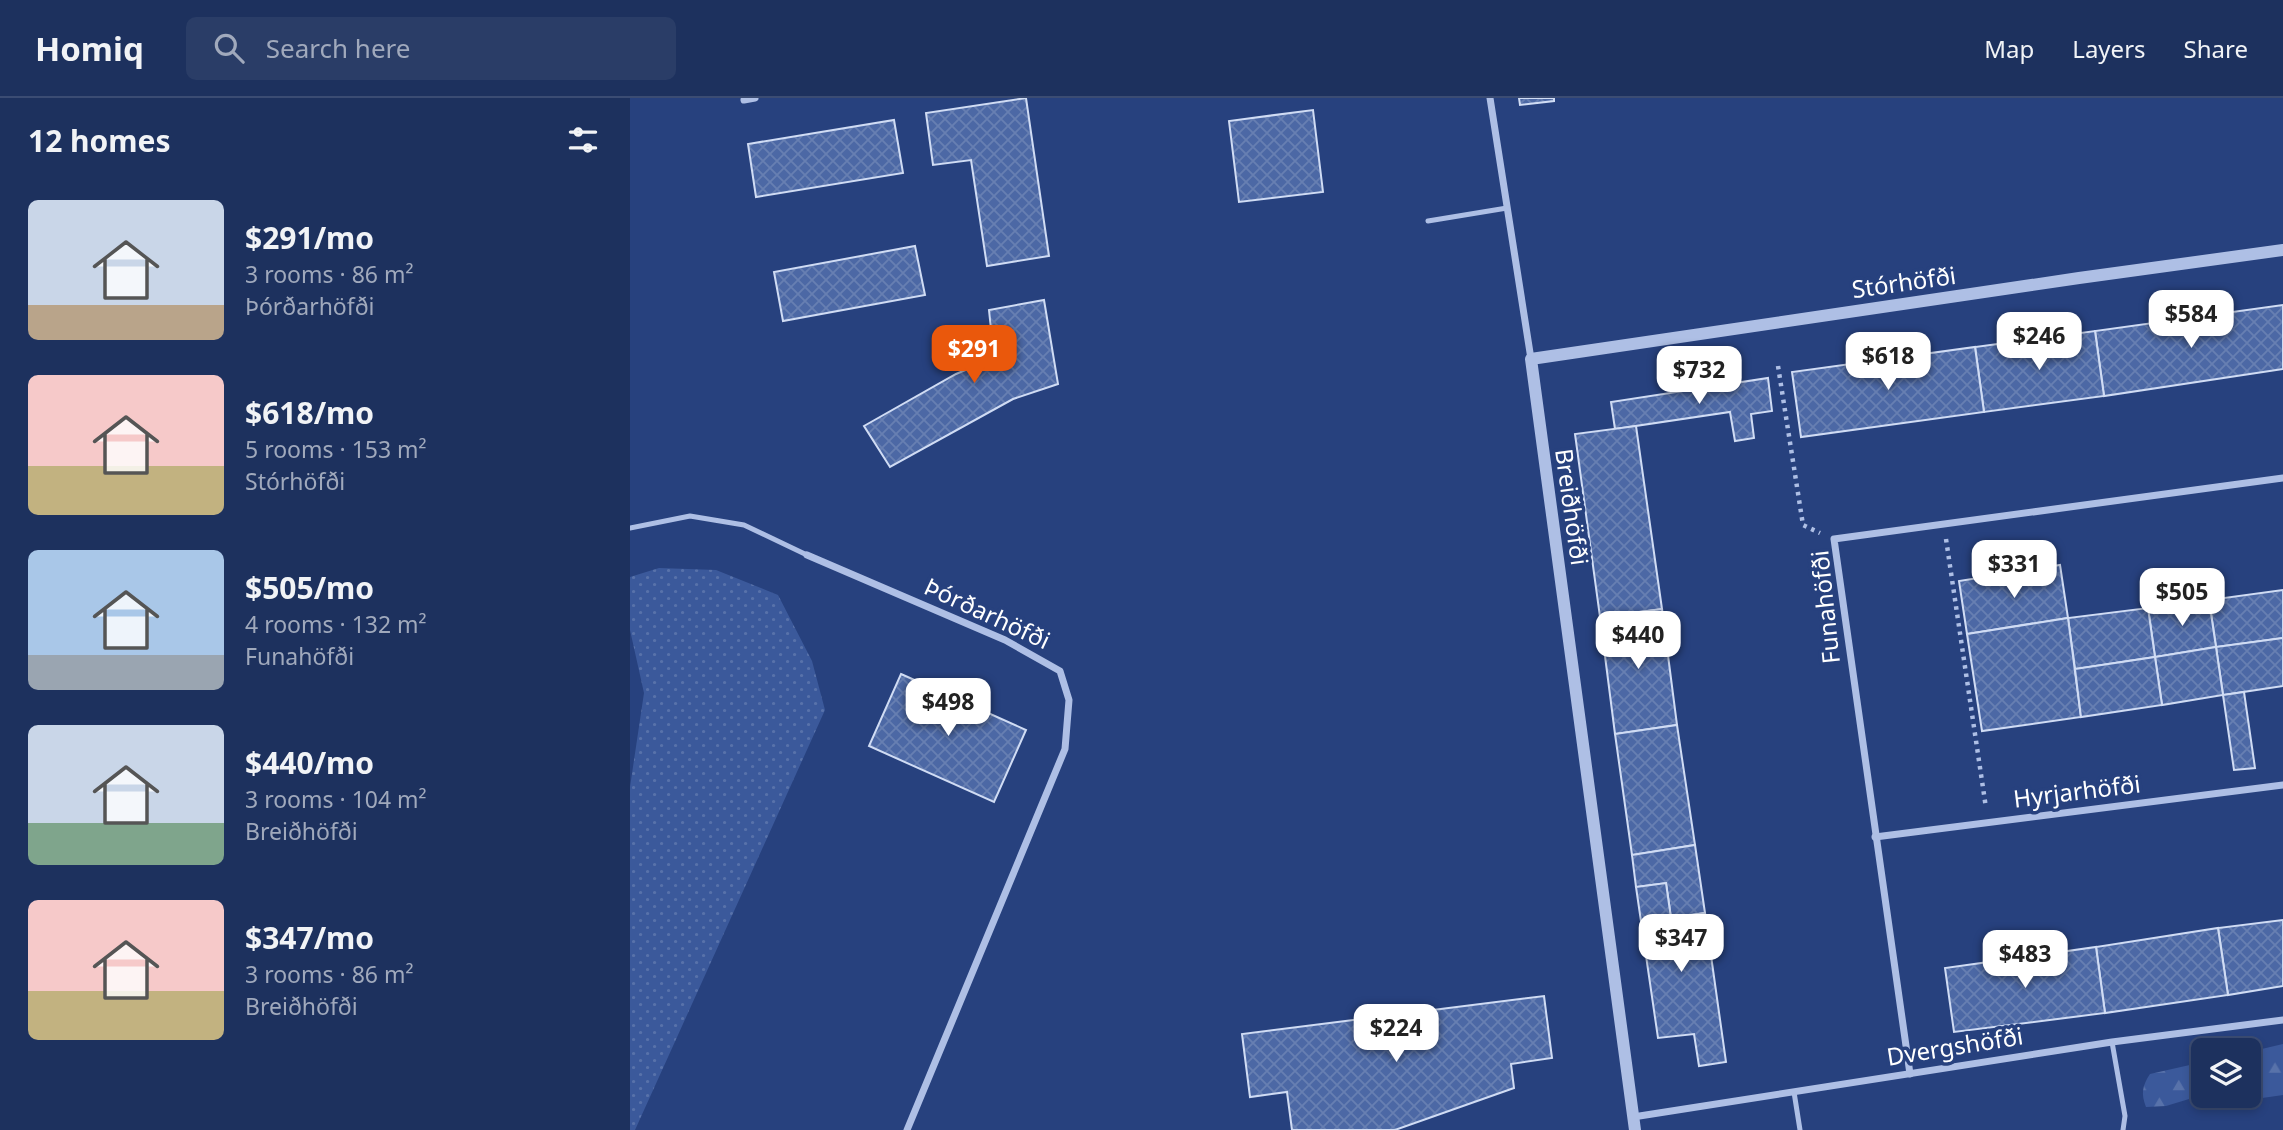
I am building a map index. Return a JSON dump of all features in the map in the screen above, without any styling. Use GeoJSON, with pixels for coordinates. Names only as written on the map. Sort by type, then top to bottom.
{"type":"FeatureCollection","features":[{"type":"Feature","properties":{"kind":"street"},"geometry":{"type":"LineString","coordinates":[[744,100],[755,98]]}},
{"type":"Feature","properties":{"kind":"street","name":"Breiðhöfði"},"geometry":{"type":"LineString","coordinates":[[1490,98],[1531,359],[1634,1124]]}},
{"type":"Feature","properties":{"kind":"street","name":"Stórhöfði"},"geometry":{"type":"LineString","coordinates":[[1531,359],[2283,250]]}},
{"type":"Feature","properties":{"kind":"street","name":"Funahöfði"},"geometry":{"type":"LineString","coordinates":[[1910,1074],[1834,539],[2283,478]]}},
{"type":"Feature","properties":{"kind":"street","name":"Þórðarhöfði"},"geometry":{"type":"LineString","coordinates":[[807,555],[1016,646],[1060,671],[1069,701],[1065,749],[906,1130]]}},
{"type":"Feature","properties":{"kind":"street","name":"Hyrjarhöfði"},"geometry":{"type":"LineString","coordinates":[[1875,837],[2283,785]]}},
{"type":"Feature","properties":{"kind":"street","name":"Dvergshöfði"},"geometry":{"type":"LineString","coordinates":[[1634,1124],[1794,1092],[2112,1042],[2283,1020]]}},
{"type":"Feature","properties":{"kind":"lane"},"geometry":{"type":"LineString","coordinates":[[1428,221],[1507,208]]}},
{"type":"Feature","properties":{"kind":"lane","name":"Þórðarhöfði"},"geometry":{"type":"LineString","coordinates":[[630,528],[690,516],[744,525],[807,555]]}},
{"type":"Feature","properties":{"kind":"lane"},"geometry":{"type":"LineString","coordinates":[[2112,1042],[2125,1116],[2123,1130]]}},
{"type":"Feature","properties":{"kind":"lane"},"geometry":{"type":"LineString","coordinates":[[1794,1092],[1800,1130]]}},
{"type":"Feature","properties":{"kind":"path"},"geometry":{"type":"LineString","coordinates":[[1778,366],[1803,525],[1834,539]]}},
{"type":"Feature","properties":{"kind":"path"},"geometry":{"type":"LineString","coordinates":[[1944,524],[1988,822]]}},
{"type":"Feature","properties":{"kind":"green space"},"geometry":{"type":"Polygon","coordinates":[[[659,568],[716,570],[778,595],[812,661],[825,710],[635,1130],[630,1130],[630,787],[644,693],[630,630],[630,577],[659,568]]]}},
{"type":"Feature","properties":{"kind":"green space"},"geometry":{"type":"Polygon","coordinates":[[[2283,1044],[2283,1095],[2261,1098],[2261,1049],[2283,1044]]]}},
{"type":"Feature","properties":{"kind":"green space"},"geometry":{"type":"Polygon","coordinates":[[[2191,1065],[2191,1100],[2166,1106],[2146,1107],[2143,1090],[2150,1074],[2191,1065]]]}},
{"type":"Feature","properties":{"kind":"building"},"geometry":{"type":"Polygon","coordinates":[[[1026,98],[1049,256],[987,266],[971,160],[933,165],[926,113],[1026,98]]]}},
{"type":"Feature","properties":{"kind":"building"},"geometry":{"type":"Polygon","coordinates":[[[1519,98],[1554,98],[1554,101],[1520,105],[1519,98]]]}},
{"type":"Feature","properties":{"kind":"building"},"geometry":{"type":"Polygon","coordinates":[[[1313,110],[1323,192],[1239,202],[1229,121],[1313,110]]]}},
{"type":"Feature","properties":{"kind":"building"},"geometry":{"type":"Polygon","coordinates":[[[894,120],[903,173],[756,197],[748,144],[894,120]]]}},
{"type":"Feature","properties":{"kind":"building"},"geometry":{"type":"Polygon","coordinates":[[[915,246],[925,295],[783,321],[774,272],[915,246]]]}},
{"type":"Feature","properties":{"kind":"building"},"geometry":{"type":"Polygon","coordinates":[[[1044,300],[1058,384],[1013,399],[890,467],[864,426],[956,374],[994,358],[989,310],[1044,300]]]}},
{"type":"Feature","properties":{"kind":"building"},"geometry":{"type":"Polygon","coordinates":[[[2283,305],[2283,369],[2104,396],[2095,331],[2283,305]]]}},
{"type":"Feature","properties":{"kind":"building"},"geometry":{"type":"Polygon","coordinates":[[[2095,331],[2104,396],[1984,412],[1975,347],[2095,331]]]}},
{"type":"Feature","properties":{"kind":"building"},"geometry":{"type":"Polygon","coordinates":[[[1975,347],[1984,412],[1801,437],[1792,372],[1975,347]]]}},
{"type":"Feature","properties":{"kind":"building"},"geometry":{"type":"Polygon","coordinates":[[[1768,378],[1772,411],[1751,414],[1754,438],[1735,441],[1730,412],[1615,429],[1611,402],[1768,378]]]}},
{"type":"Feature","properties":{"kind":"building"},"geometry":{"type":"Polygon","coordinates":[[[1636,426],[1662,609],[1600,617],[1575,434],[1636,426]]]}},
{"type":"Feature","properties":{"kind":"building"},"geometry":{"type":"Polygon","coordinates":[[[2060,565],[2068,618],[1967,634],[1959,581],[2060,565]]]}},
{"type":"Feature","properties":{"kind":"building"},"geometry":{"type":"Polygon","coordinates":[[[2283,590],[2283,638],[2216,647],[2209,600],[2283,590]]]}},
{"type":"Feature","properties":{"kind":"building"},"geometry":{"type":"Polygon","coordinates":[[[2209,600],[2216,647],[2155,657],[2148,608],[2209,600]]]}},
{"type":"Feature","properties":{"kind":"building"},"geometry":{"type":"Polygon","coordinates":[[[2148,608],[2155,657],[2075,669],[2068,618],[2148,608]]]}},
{"type":"Feature","properties":{"kind":"building"},"geometry":{"type":"Polygon","coordinates":[[[1662,609],[1677,725],[1615,734],[1600,617],[1662,609]]]}},
{"type":"Feature","properties":{"kind":"building"},"geometry":{"type":"Polygon","coordinates":[[[2068,618],[2081,717],[1982,731],[1967,634],[2068,618]]]}},
{"type":"Feature","properties":{"kind":"building"},"geometry":{"type":"Polygon","coordinates":[[[2283,638],[2283,686],[2223,695],[2216,647],[2283,638]]]}},
{"type":"Feature","properties":{"kind":"building"},"geometry":{"type":"Polygon","coordinates":[[[2216,647],[2223,695],[2162,705],[2155,657],[2216,647]]]}},
{"type":"Feature","properties":{"kind":"building"},"geometry":{"type":"Polygon","coordinates":[[[2155,657],[2162,705],[2081,717],[2075,669],[2155,657]]]}},
{"type":"Feature","properties":{"kind":"building"},"geometry":{"type":"Polygon","coordinates":[[[901,674],[1026,730],[994,802],[869,746],[901,674]]]}},
{"type":"Feature","properties":{"kind":"building"},"geometry":{"type":"Polygon","coordinates":[[[2244,692],[2255,768],[2234,770],[2223,695],[2244,692]]]}},
{"type":"Feature","properties":{"kind":"building"},"geometry":{"type":"Polygon","coordinates":[[[1677,725],[1695,845],[1632,855],[1615,734],[1677,725]]]}},
{"type":"Feature","properties":{"kind":"building"},"geometry":{"type":"Polygon","coordinates":[[[1695,845],[1705,913],[1671,918],[1666,883],[1636,887],[1632,855],[1695,845]]]}},
{"type":"Feature","properties":{"kind":"building"},"geometry":{"type":"Polygon","coordinates":[[[1666,883],[1671,918],[1705,913],[1726,1062],[1699,1066],[1694,1034],[1658,1038],[1636,887],[1666,883]]]}},
{"type":"Feature","properties":{"kind":"building"},"geometry":{"type":"Polygon","coordinates":[[[2283,920],[2283,986],[2228,995],[2218,928],[2283,920]]]}},
{"type":"Feature","properties":{"kind":"building"},"geometry":{"type":"Polygon","coordinates":[[[2218,928],[2228,995],[2105,1013],[2096,947],[2218,928]]]}},
{"type":"Feature","properties":{"kind":"building"},"geometry":{"type":"Polygon","coordinates":[[[2096,947],[2105,1013],[1954,1032],[1945,968],[2096,947]]]}},
{"type":"Feature","properties":{"kind":"building"},"geometry":{"type":"Polygon","coordinates":[[[1544,996],[1552,1058],[1511,1064],[1514,1088],[1395,1130],[1292,1130],[1287,1092],[1250,1097],[1242,1034],[1544,996]]]}}]}
